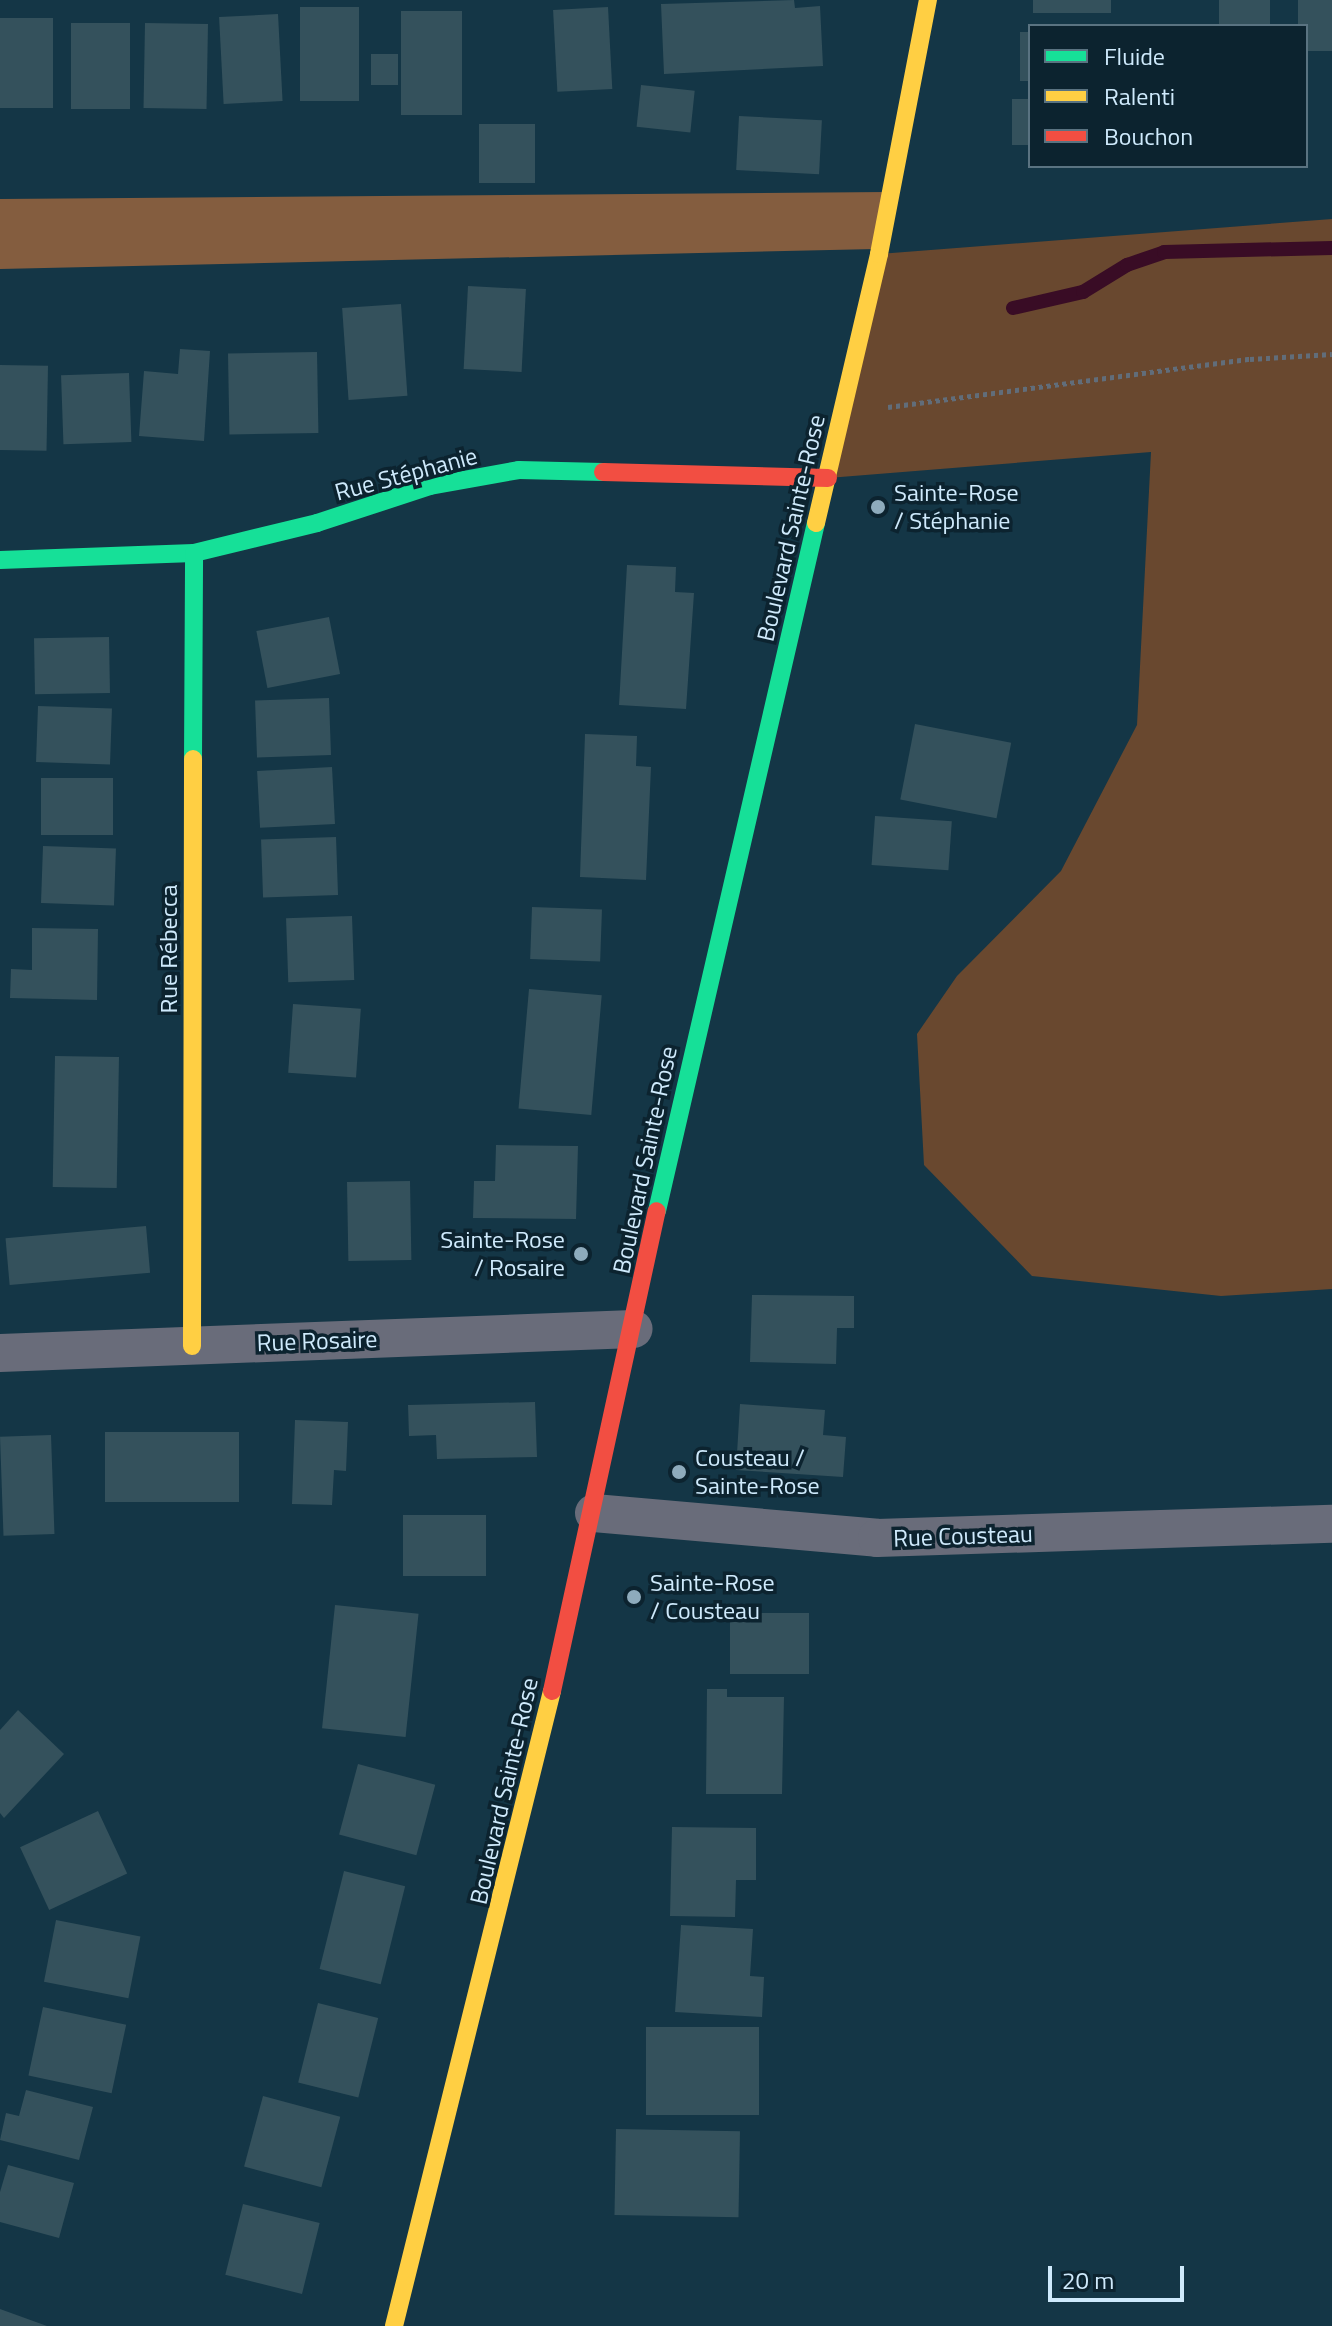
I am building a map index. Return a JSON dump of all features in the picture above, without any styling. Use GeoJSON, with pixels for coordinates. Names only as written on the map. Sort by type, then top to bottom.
{"type":"FeatureCollection","features":[{"type":"Feature","properties":{"kind":"street","name":"Boulevard Sainte-Rose"},"geometry":{"type":"LineString","coordinates":[[394,2326],[478,2003],[594,1513],[664,1175],[844,409],[928,0]]}},
{"type":"Feature","properties":{"kind":"street","name":"Rue Stéphanie"},"geometry":{"type":"LineString","coordinates":[[0,560],[194,553],[317,523],[430,486],[519,470],[828,478]]}},
{"type":"Feature","properties":{"kind":"street","name":"Rue Rébecca"},"geometry":{"type":"LineString","coordinates":[[192,1346],[194,553]]}},
{"type":"Feature","properties":{"kind":"street","name":"Rue Rosaire"},"geometry":{"type":"LineString","coordinates":[[0,1353],[634,1329]]}},
{"type":"Feature","properties":{"kind":"street","name":"Rue Cousteau"},"geometry":{"type":"LineString","coordinates":[[594,1513],[877,1538],[1332,1524]]}},
{"type":"Feature","properties":{"kind":"path"},"geometry":{"type":"LineString","coordinates":[[844,409],[924,405],[1250,359],[1332,354]]}},
{"type":"Feature","properties":{"kind":"shaded area"},"geometry":{"type":"Polygon","coordinates":[[[887,192],[876,249],[0,269],[0,199],[887,192]]]}},
{"type":"Feature","properties":{"kind":"shaded area"},"geometry":{"type":"Polygon","coordinates":[[[1332,219],[1332,1289],[1221,1296],[1032,1276],[924,1165],[917,1034],[957,976],[1061,871],[1137,725],[1151,452],[828,478],[879,254],[1332,219]]]}},
{"type":"Feature","properties":{"kind":"building"},"geometry":{"type":"Polygon","coordinates":[[[794,0],[795,8],[820,6],[823,66],[664,74],[661,4],[794,0]]]}},
{"type":"Feature","properties":{"kind":"building"},"geometry":{"type":"Polygon","coordinates":[[[1033,0],[1111,0],[1111,13],[1033,13],[1033,0]]]}},
{"type":"Feature","properties":{"kind":"building"},"geometry":{"type":"Polygon","coordinates":[[[1219,0],[1270,0],[1270,24],[1219,24],[1219,0]]]}},
{"type":"Feature","properties":{"kind":"building"},"geometry":{"type":"Polygon","coordinates":[[[1298,0],[1332,0],[1332,51],[1308,51],[1308,24],[1298,24],[1298,0]]]}},
{"type":"Feature","properties":{"kind":"building"},"geometry":{"type":"Polygon","coordinates":[[[300,7],[359,7],[359,101],[300,101],[300,7]]]}},
{"type":"Feature","properties":{"kind":"building"},"geometry":{"type":"Polygon","coordinates":[[[608,7],[612,89],[557,92],[553,10],[608,7]]]}},
{"type":"Feature","properties":{"kind":"building"},"geometry":{"type":"Polygon","coordinates":[[[401,11],[462,11],[462,115],[401,115],[401,11]]]}},
{"type":"Feature","properties":{"kind":"building"},"geometry":{"type":"Polygon","coordinates":[[[278,14],[283,101],[224,104],[219,17],[278,14]]]}},
{"type":"Feature","properties":{"kind":"building"},"geometry":{"type":"Polygon","coordinates":[[[0,18],[53,18],[53,108],[0,108],[0,18]]]}},
{"type":"Feature","properties":{"kind":"building"},"geometry":{"type":"Polygon","coordinates":[[[71,23],[130,23],[130,109],[71,109],[71,23]]]}},
{"type":"Feature","properties":{"kind":"building"},"geometry":{"type":"Polygon","coordinates":[[[145,23],[208,24],[207,109],[144,108],[145,23]]]}},
{"type":"Feature","properties":{"kind":"building"},"geometry":{"type":"Polygon","coordinates":[[[1020,32],[1028,32],[1028,81],[1020,81],[1020,32]]]}},
{"type":"Feature","properties":{"kind":"building"},"geometry":{"type":"Polygon","coordinates":[[[371,54],[398,54],[398,85],[371,85],[371,54]]]}},
{"type":"Feature","properties":{"kind":"building"},"geometry":{"type":"Polygon","coordinates":[[[641,85],[695,91],[690,132],[637,127],[641,85]]]}},
{"type":"Feature","properties":{"kind":"building"},"geometry":{"type":"Polygon","coordinates":[[[1012,99],[1028,99],[1028,145],[1012,145],[1012,99]]]}},
{"type":"Feature","properties":{"kind":"building"},"geometry":{"type":"Polygon","coordinates":[[[739,116],[822,120],[819,174],[736,170],[739,116]]]}},
{"type":"Feature","properties":{"kind":"building"},"geometry":{"type":"Polygon","coordinates":[[[479,124],[535,124],[535,183],[479,183],[479,124]]]}},
{"type":"Feature","properties":{"kind":"building"},"geometry":{"type":"Polygon","coordinates":[[[468,286],[526,289],[522,372],[464,369],[468,286]]]}},
{"type":"Feature","properties":{"kind":"building"},"geometry":{"type":"Polygon","coordinates":[[[401,304],[407,396],[349,400],[342,308],[401,304]]]}},
{"type":"Feature","properties":{"kind":"building"},"geometry":{"type":"Polygon","coordinates":[[[180,349],[210,351],[204,441],[139,436],[144,371],[178,374],[180,349]]]}},
{"type":"Feature","properties":{"kind":"building"},"geometry":{"type":"Polygon","coordinates":[[[317,352],[318,433],[229,435],[228,354],[317,352]]]}},
{"type":"Feature","properties":{"kind":"building"},"geometry":{"type":"Polygon","coordinates":[[[0,365],[48,366],[47,451],[0,450],[0,365]]]}},
{"type":"Feature","properties":{"kind":"building"},"geometry":{"type":"Polygon","coordinates":[[[129,373],[131,442],[63,444],[61,375],[129,373]]]}},
{"type":"Feature","properties":{"kind":"building"},"geometry":{"type":"Polygon","coordinates":[[[627,565],[676,567],[675,592],[694,593],[686,709],[619,705],[627,565]]]}},
{"type":"Feature","properties":{"kind":"building"},"geometry":{"type":"Polygon","coordinates":[[[329,617],[340,674],[267,688],[256,631],[329,617]]]}},
{"type":"Feature","properties":{"kind":"building"},"geometry":{"type":"Polygon","coordinates":[[[109,637],[110,693],[35,694],[34,638],[109,637]]]}},
{"type":"Feature","properties":{"kind":"building"},"geometry":{"type":"Polygon","coordinates":[[[329,698],[331,755],[257,758],[255,701],[329,698]]]}},
{"type":"Feature","properties":{"kind":"building"},"geometry":{"type":"Polygon","coordinates":[[[38,706],[112,709],[110,765],[36,762],[38,706]]]}},
{"type":"Feature","properties":{"kind":"building"},"geometry":{"type":"Polygon","coordinates":[[[915,724],[1011,743],[997,818],[900,800],[915,724]]]}},
{"type":"Feature","properties":{"kind":"building"},"geometry":{"type":"Polygon","coordinates":[[[585,734],[637,736],[636,766],[651,767],[646,880],[580,877],[585,734]]]}},
{"type":"Feature","properties":{"kind":"building"},"geometry":{"type":"Polygon","coordinates":[[[332,767],[335,824],[260,828],[257,771],[332,767]]]}},
{"type":"Feature","properties":{"kind":"building"},"geometry":{"type":"Polygon","coordinates":[[[41,778],[113,778],[113,835],[41,835],[41,778]]]}},
{"type":"Feature","properties":{"kind":"building"},"geometry":{"type":"Polygon","coordinates":[[[875,816],[952,821],[948,870],[872,865],[875,816]]]}},
{"type":"Feature","properties":{"kind":"building"},"geometry":{"type":"Polygon","coordinates":[[[336,837],[338,895],[263,898],[261,840],[336,837]]]}},
{"type":"Feature","properties":{"kind":"building"},"geometry":{"type":"Polygon","coordinates":[[[43,846],[116,849],[114,906],[41,903],[43,846]]]}},
{"type":"Feature","properties":{"kind":"building"},"geometry":{"type":"Polygon","coordinates":[[[532,907],[602,909],[600,961],[530,959],[532,907]]]}},
{"type":"Feature","properties":{"kind":"building"},"geometry":{"type":"Polygon","coordinates":[[[352,916],[354,980],[288,982],[286,918],[352,916]]]}},
{"type":"Feature","properties":{"kind":"building"},"geometry":{"type":"Polygon","coordinates":[[[32,928],[98,929],[97,1000],[10,998],[11,969],[32,970],[32,928]]]}},
{"type":"Feature","properties":{"kind":"building"},"geometry":{"type":"Polygon","coordinates":[[[529,989],[602,995],[591,1115],[519,1109],[529,989]]]}},
{"type":"Feature","properties":{"kind":"building"},"geometry":{"type":"Polygon","coordinates":[[[293,1004],[361,1009],[356,1078],[288,1073],[293,1004]]]}},
{"type":"Feature","properties":{"kind":"building"},"geometry":{"type":"Polygon","coordinates":[[[55,1056],[119,1057],[117,1188],[53,1187],[55,1056]]]}},
{"type":"Feature","properties":{"kind":"building"},"geometry":{"type":"Polygon","coordinates":[[[496,1145],[578,1146],[576,1219],[473,1218],[474,1181],[495,1181],[496,1145]]]}},
{"type":"Feature","properties":{"kind":"building"},"geometry":{"type":"Polygon","coordinates":[[[410,1181],[411,1260],[348,1261],[347,1182],[410,1181]]]}},
{"type":"Feature","properties":{"kind":"building"},"geometry":{"type":"Polygon","coordinates":[[[146,1226],[150,1273],[10,1285],[6,1238],[146,1226]]]}},
{"type":"Feature","properties":{"kind":"building"},"geometry":{"type":"Polygon","coordinates":[[[752,1295],[854,1296],[854,1328],[837,1328],[836,1364],[750,1362],[752,1295]]]}},
{"type":"Feature","properties":{"kind":"building"},"geometry":{"type":"Polygon","coordinates":[[[535,1402],[537,1457],[437,1459],[436,1435],[409,1436],[408,1405],[535,1402]]]}},
{"type":"Feature","properties":{"kind":"building"},"geometry":{"type":"Polygon","coordinates":[[[740,1404],[825,1410],[823,1435],[846,1437],[843,1477],[736,1470],[740,1404]]]}},
{"type":"Feature","properties":{"kind":"building"},"geometry":{"type":"Polygon","coordinates":[[[295,1420],[348,1422],[346,1471],[334,1470],[332,1505],[292,1504],[295,1420]]]}},
{"type":"Feature","properties":{"kind":"building"},"geometry":{"type":"Polygon","coordinates":[[[105,1432],[239,1432],[239,1502],[105,1502],[105,1432]]]}},
{"type":"Feature","properties":{"kind":"building"},"geometry":{"type":"Polygon","coordinates":[[[51,1435],[54,1534],[3,1536],[0,1437],[51,1435]]]}},
{"type":"Feature","properties":{"kind":"building"},"geometry":{"type":"Polygon","coordinates":[[[403,1515],[486,1515],[486,1576],[403,1576],[403,1515]]]}},
{"type":"Feature","properties":{"kind":"building"},"geometry":{"type":"Polygon","coordinates":[[[335,1605],[419,1614],[406,1737],[322,1728],[335,1605]]]}},
{"type":"Feature","properties":{"kind":"building"},"geometry":{"type":"Polygon","coordinates":[[[730,1613],[809,1613],[809,1674],[730,1674],[730,1613]]]}},
{"type":"Feature","properties":{"kind":"building"},"geometry":{"type":"Polygon","coordinates":[[[707,1689],[727,1689],[727,1697],[784,1697],[782,1794],[706,1794],[707,1689]]]}},
{"type":"Feature","properties":{"kind":"building"},"geometry":{"type":"Polygon","coordinates":[[[18,1710],[64,1754],[4,1818],[0,1813],[0,1730],[18,1710]]]}},
{"type":"Feature","properties":{"kind":"building"},"geometry":{"type":"Polygon","coordinates":[[[358,1764],[435,1785],[416,1855],[339,1835],[358,1764]]]}},
{"type":"Feature","properties":{"kind":"building"},"geometry":{"type":"Polygon","coordinates":[[[98,1811],[127,1874],[49,1910],[20,1847],[98,1811]]]}},
{"type":"Feature","properties":{"kind":"building"},"geometry":{"type":"Polygon","coordinates":[[[672,1827],[756,1828],[756,1880],[736,1880],[735,1917],[670,1916],[672,1827]]]}},
{"type":"Feature","properties":{"kind":"building"},"geometry":{"type":"Polygon","coordinates":[[[344,1871],[405,1886],[381,1984],[320,1969],[344,1871]]]}},
{"type":"Feature","properties":{"kind":"building"},"geometry":{"type":"Polygon","coordinates":[[[56,1920],[140,1936],[128,1998],[44,1982],[56,1920]]]}},
{"type":"Feature","properties":{"kind":"building"},"geometry":{"type":"Polygon","coordinates":[[[681,1925],[753,1929],[750,1976],[764,1977],[762,2017],[675,2012],[681,1925]]]}},
{"type":"Feature","properties":{"kind":"building"},"geometry":{"type":"Polygon","coordinates":[[[318,2003],[378,2018],[358,2098],[298,2083],[318,2003]]]}},
{"type":"Feature","properties":{"kind":"building"},"geometry":{"type":"Polygon","coordinates":[[[43,2007],[126,2025],[112,2093],[28,2075],[43,2007]]]}},
{"type":"Feature","properties":{"kind":"building"},"geometry":{"type":"Polygon","coordinates":[[[646,2027],[759,2027],[759,2115],[646,2115],[646,2027]]]}},
{"type":"Feature","properties":{"kind":"building"},"geometry":{"type":"Polygon","coordinates":[[[26,2090],[93,2107],[79,2160],[0,2140],[6,2113],[19,2116],[26,2090]]]}},
{"type":"Feature","properties":{"kind":"building"},"geometry":{"type":"Polygon","coordinates":[[[263,2096],[340,2117],[321,2187],[244,2167],[263,2096]]]}},
{"type":"Feature","properties":{"kind":"building"},"geometry":{"type":"Polygon","coordinates":[[[616,2129],[740,2131],[738,2217],[614,2215],[616,2129]]]}},
{"type":"Feature","properties":{"kind":"building"},"geometry":{"type":"Polygon","coordinates":[[[8,2165],[74,2183],[59,2238],[0,2222],[0,2192],[8,2165]]]}},
{"type":"Feature","properties":{"kind":"building"},"geometry":{"type":"Polygon","coordinates":[[[243,2204],[320,2223],[302,2294],[225,2275],[243,2204]]]}},
{"type":"Feature","properties":{"kind":"building"},"geometry":{"type":"Polygon","coordinates":[[[0,2309],[47,2326],[0,2326],[0,2309]]]}},
{"type":"Feature","properties":{"kind":"waterway"},"geometry":{"type":"LineString","coordinates":[[1013,308],[1083,292],[1127,265],[1164,252],[1332,248]]}},
{"type":"Feature","properties":{"kind":"traffic: fast"},"geometry":{"type":"LineString","coordinates":[[0,560],[194,553],[317,523],[430,486],[519,470],[603,472]]}},
{"type":"Feature","properties":{"kind":"traffic: fast"},"geometry":{"type":"LineString","coordinates":[[657,1211],[816,523]]}},
{"type":"Feature","properties":{"kind":"traffic: fast"},"geometry":{"type":"LineString","coordinates":[[193,759],[194,553]]}},
{"type":"Feature","properties":{"kind":"traffic: slow"},"geometry":{"type":"LineString","coordinates":[[816,523],[879,254],[928,0]]}},
{"type":"Feature","properties":{"kind":"traffic: slow"},"geometry":{"type":"LineString","coordinates":[[192,1346],[193,759]]}},
{"type":"Feature","properties":{"kind":"traffic: slow"},"geometry":{"type":"LineString","coordinates":[[394,2326],[552,1691]]}},
{"type":"Feature","properties":{"kind":"traffic: jam"},"geometry":{"type":"LineString","coordinates":[[603,472],[828,478]]}},
{"type":"Feature","properties":{"kind":"traffic: jam"},"geometry":{"type":"LineString","coordinates":[[552,1691],[657,1211]]}},
{"type":"Feature","properties":{"kind":"place","name":"Sainte-Rose / Stéphanie"},"geometry":{"type":"Point","coordinates":[878,507]}},
{"type":"Feature","properties":{"kind":"place","name":"Sainte-Rose / Rosaire"},"geometry":{"type":"Point","coordinates":[581,1254]}},
{"type":"Feature","properties":{"kind":"place","name":"Cousteau / Sainte-Rose"},"geometry":{"type":"Point","coordinates":[679,1472]}},
{"type":"Feature","properties":{"kind":"place","name":"Sainte-Rose / Cousteau"},"geometry":{"type":"Point","coordinates":[634,1597]}}]}
